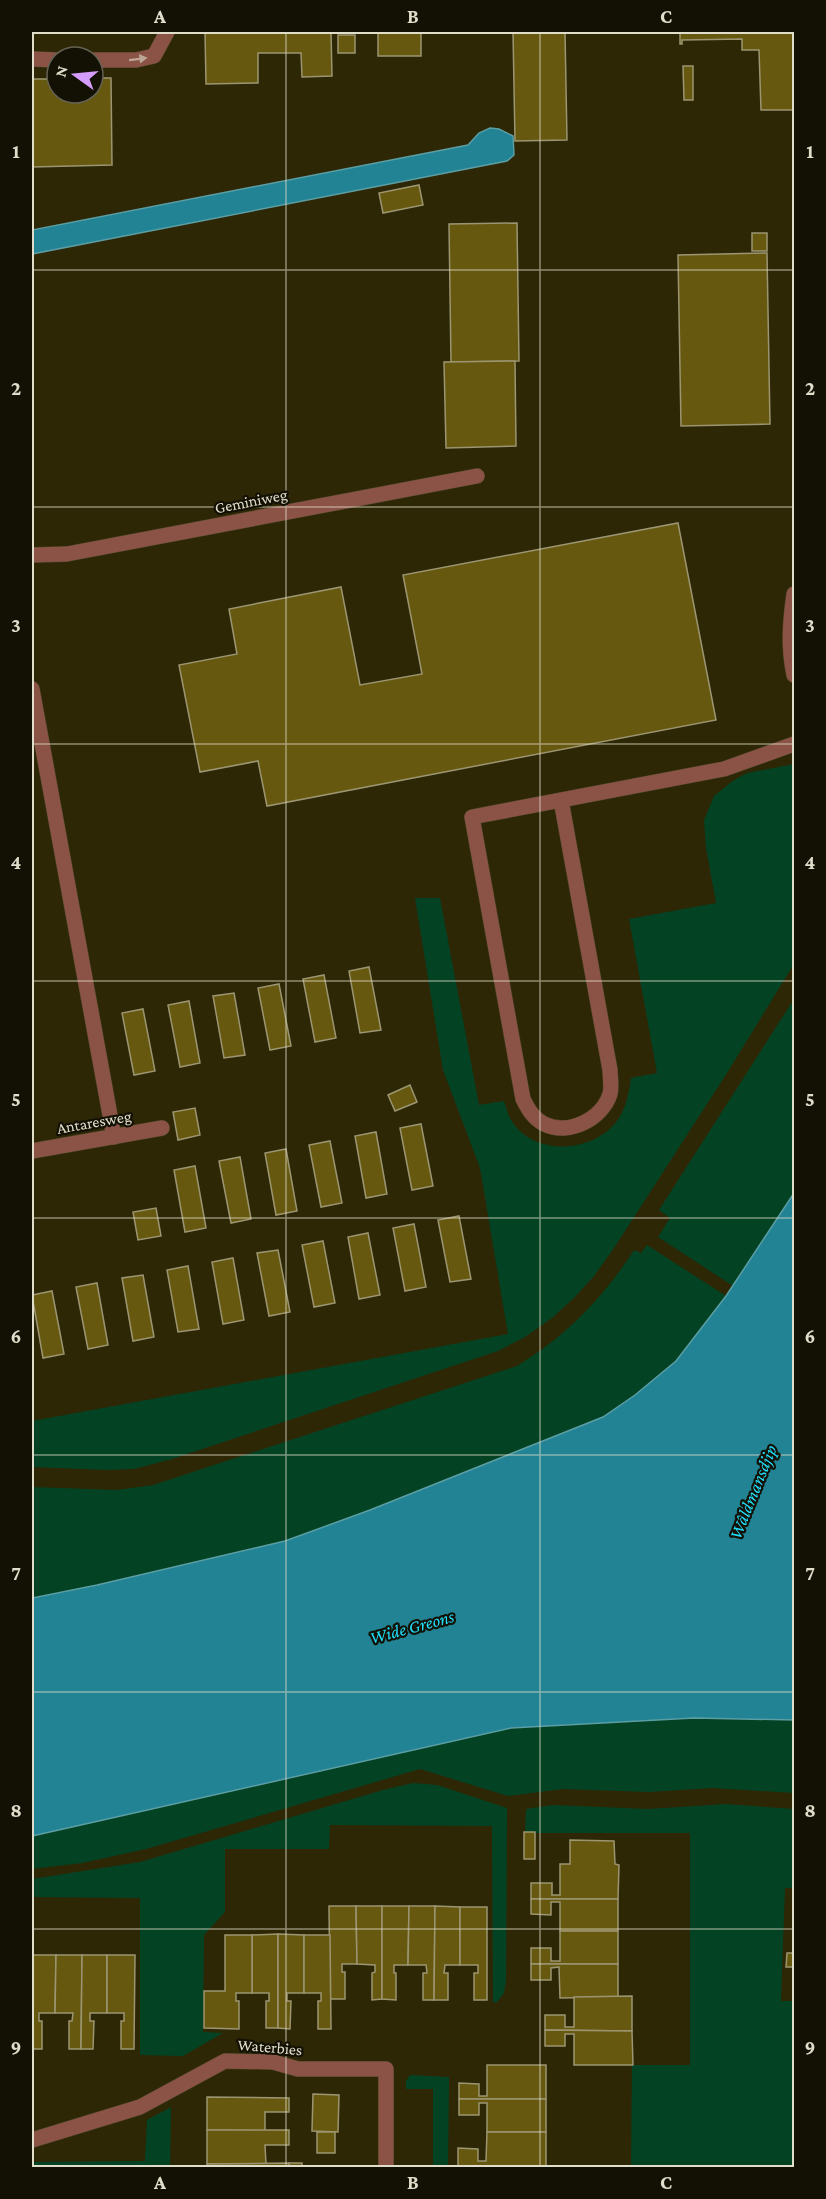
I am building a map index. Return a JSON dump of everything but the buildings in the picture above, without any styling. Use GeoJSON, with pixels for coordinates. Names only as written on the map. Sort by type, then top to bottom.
{"type":"FeatureCollection","features":[{"type":"Feature","properties":{"kind":"street"},"geometry":{"type":"LineString","coordinates":[[105,60],[136,60],[154,56],[167,32]]}},
{"type":"Feature","properties":{"kind":"street","name":"Geminiweg"},"geometry":{"type":"LineString","coordinates":[[32,555],[67,554],[477,476]]}},
{"type":"Feature","properties":{"kind":"street"},"geometry":{"type":"LineString","coordinates":[[795,594],[790,620],[790,656],[795,675]]}},
{"type":"Feature","properties":{"kind":"street"},"geometry":{"type":"LineString","coordinates":[[32,689],[114,1137]]}},
{"type":"Feature","properties":{"kind":"street"},"geometry":{"type":"LineString","coordinates":[[561,800],[610,1070],[611,1093],[601,1111],[585,1123],[564,1128],[545,1125],[531,1114],[523,1099],[472,817],[561,800],[724,769],[795,744]]}},
{"type":"Feature","properties":{"kind":"street","name":"Antaresweg"},"geometry":{"type":"LineString","coordinates":[[32,1151],[162,1128]]}},
{"type":"Feature","properties":{"kind":"street","name":"Waterbies"},"geometry":{"type":"LineString","coordinates":[[32,2140],[140,2107],[225,2061],[273,2062],[298,2068],[386,2069],[386,2168]]}},
{"type":"Feature","properties":{"kind":"green space"},"geometry":{"type":"Polygon","coordinates":[[[794,764],[794,964],[614,1248],[575,1297],[552,1318],[525,1337],[498,1351],[172,1459],[134,1469],[32,1467],[32,1421],[508,1334],[480,1168],[443,1070],[415,898],[440,898],[479,1105],[504,1101],[509,1116],[520,1131],[532,1140],[546,1145],[578,1145],[593,1140],[617,1121],[627,1101],[631,1078],[657,1073],[629,919],[716,903],[706,848],[704,820],[714,796],[747,773],[794,764]]]}},
{"type":"Feature","properties":{"kind":"green space"},"geometry":{"type":"Polygon","coordinates":[[[794,999],[794,1193],[733,1286],[658,1237],[670,1218],[659,1210],[794,999]]]}},
{"type":"Feature","properties":{"kind":"green space"},"geometry":{"type":"Polygon","coordinates":[[[647,1245],[726,1296],[676,1361],[635,1395],[603,1417],[370,1510],[285,1541],[32,1598],[32,1487],[117,1490],[153,1485],[517,1366],[567,1329],[610,1284],[634,1250],[641,1253],[647,1245]]]}},
{"type":"Feature","properties":{"kind":"green space"},"geometry":{"type":"Polygon","coordinates":[[[694,1718],[794,1720],[794,1793],[713,1788],[649,1792],[563,1789],[508,1796],[420,1769],[146,1849],[82,1863],[32,1869],[32,1835],[511,1728],[694,1718]]]}},
{"type":"Feature","properties":{"kind":"green space"},"geometry":{"type":"Polygon","coordinates":[[[413,1783],[437,1785],[507,1808],[506,1981],[504,1993],[497,2002],[493,2003],[492,1826],[330,1825],[329,1849],[225,1849],[225,1912],[204,1935],[203,2032],[223,2033],[183,2056],[140,2055],[140,1898],[32,1897],[32,1879],[140,1862],[413,1783]]]}},
{"type":"Feature","properties":{"kind":"green space"},"geometry":{"type":"Polygon","coordinates":[[[726,1804],[794,1809],[794,1888],[785,1888],[781,2001],[794,2001],[794,2167],[631,2167],[632,2065],[690,2065],[690,1833],[525,1833],[526,1809],[552,1805],[648,1809],[726,1804]]]}},
{"type":"Feature","properties":{"kind":"green space"},"geometry":{"type":"Polygon","coordinates":[[[410,2075],[449,2077],[448,2167],[433,2167],[433,2089],[406,2089],[406,2081],[410,2075]]]}},
{"type":"Feature","properties":{"kind":"green space"},"geometry":{"type":"Polygon","coordinates":[[[171,2107],[170,2167],[32,2167],[32,2162],[145,2161],[147,2120],[171,2107]]]}},
{"type":"Feature","properties":{"kind":"water"},"geometry":{"type":"Polygon","coordinates":[[[490,128],[499,129],[513,136],[514,155],[507,161],[32,254],[32,230],[468,145],[479,133],[490,128]]]}},
{"type":"Feature","properties":{"kind":"water"},"geometry":{"type":"Polygon","coordinates":[[[794,1193],[794,1720],[694,1718],[511,1728],[32,1836],[32,1598],[285,1541],[370,1510],[603,1417],[635,1395],[676,1361],[726,1296],[794,1193]]]}},
{"type":"Feature","properties":{"kind":"water label","name":"Wâldmansdjip"},"geometry":{"type":"Point","coordinates":[753,1492]}},
{"type":"Feature","properties":{"kind":"water label","name":"Wide Greons"},"geometry":{"type":"Point","coordinates":[412,1627]}}]}
